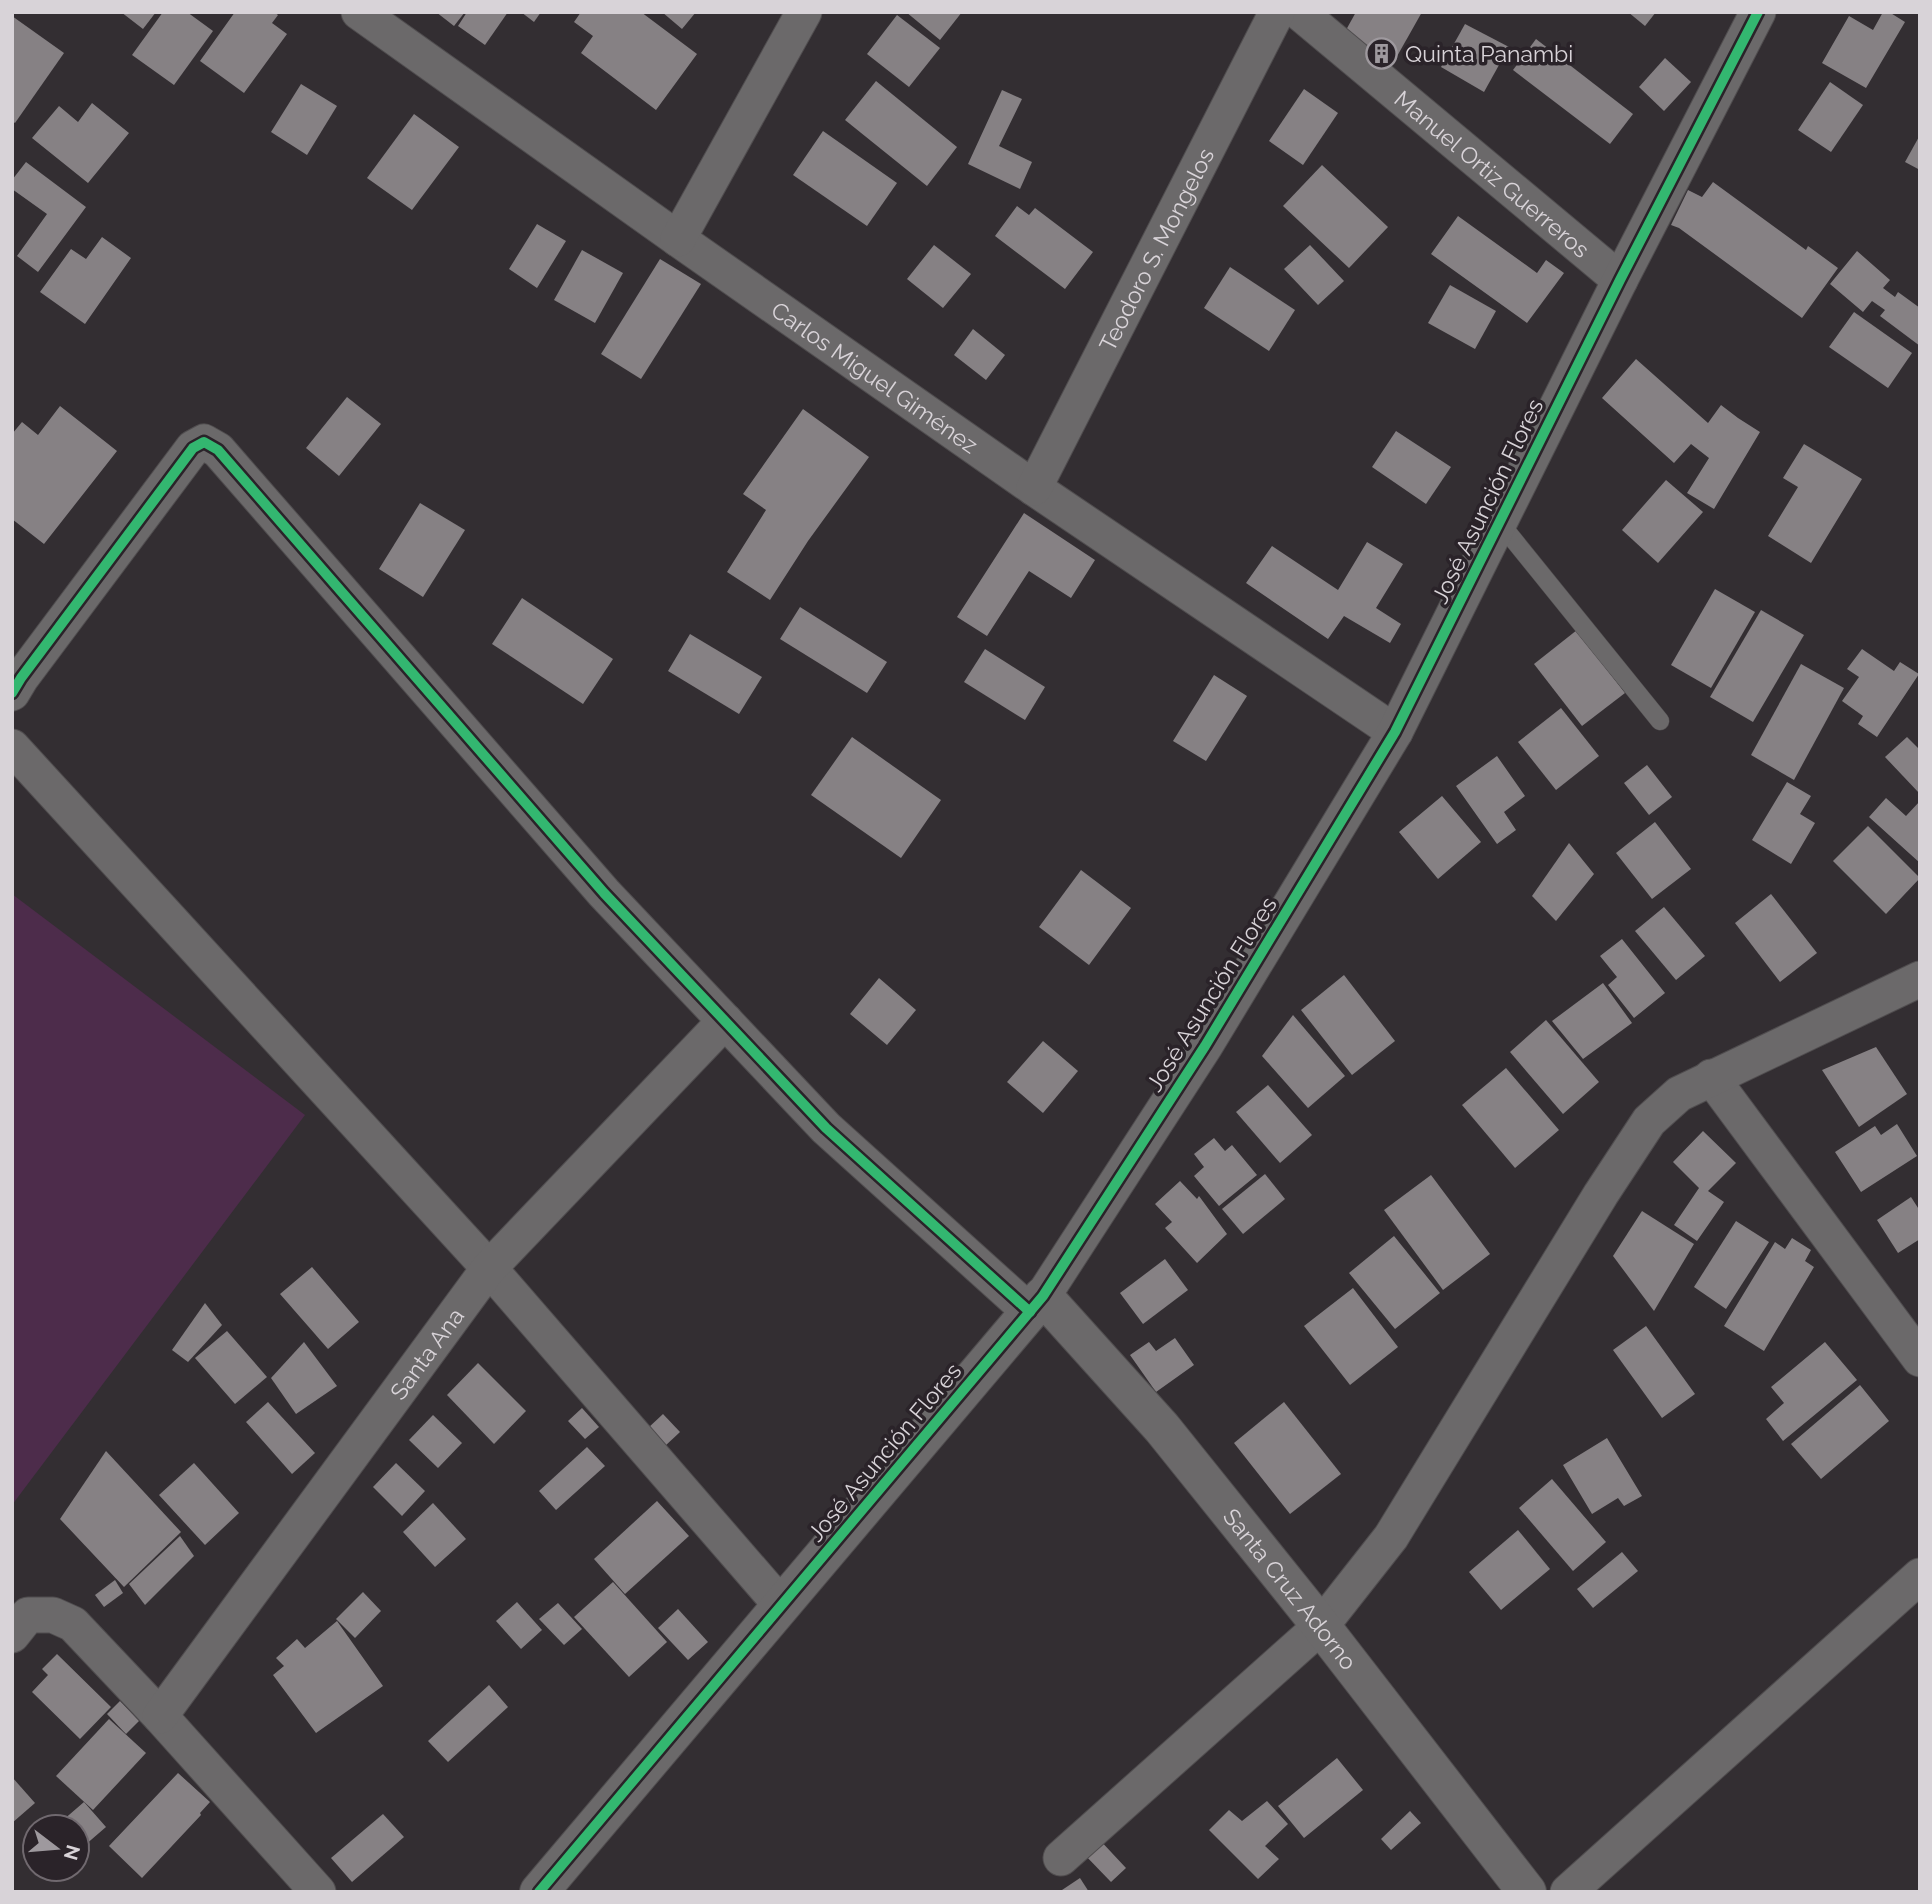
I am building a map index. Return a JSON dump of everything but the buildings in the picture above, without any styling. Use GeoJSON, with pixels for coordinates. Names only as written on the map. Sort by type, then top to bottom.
{"type":"FeatureCollection","features":[{"type":"Feature","properties":{"kind":"street","name":"Carlos Miguel Giménez"},"geometry":{"type":"LineString","coordinates":[[359,12],[1034,488],[1395,732]]}},
{"type":"Feature","properties":{"kind":"street"},"geometry":{"type":"LineString","coordinates":[[678,239],[804,12]]}},
{"type":"Feature","properties":{"kind":"street","name":"Teodoro S. Mongelos"},"geometry":{"type":"LineString","coordinates":[[1034,488],[1277,12]]}},
{"type":"Feature","properties":{"kind":"street","name":"Manuel Ortiz Guerreros"},"geometry":{"type":"LineString","coordinates":[[1299,12],[1620,281]]}},
{"type":"Feature","properties":{"kind":"street","name":"José Asunción Flores"},"geometry":{"type":"LineString","coordinates":[[539,1892],[1037,1304],[1205,1046],[1395,732],[1620,281],[1758,12]]}},
{"type":"Feature","properties":{"kind":"street"},"geometry":{"type":"LineString","coordinates":[[12,693],[193,448],[204,442],[218,450],[604,893],[826,1129],[1037,1304]]}},
{"type":"Feature","properties":{"kind":"street"},"geometry":{"type":"LineString","coordinates":[[12,747],[489,1268],[781,1605]]}},
{"type":"Feature","properties":{"kind":"street"},"geometry":{"type":"LineString","coordinates":[[1061,1858],[1321,1626],[1391,1536],[1601,1194],[1649,1121],[1679,1094],[1711,1077],[1920,979]]}},
{"type":"Feature","properties":{"kind":"street","name":"Santa Ana"},"geometry":{"type":"LineString","coordinates":[[160,1716],[489,1268],[725,1021]]}},
{"type":"Feature","properties":{"kind":"street"},"geometry":{"type":"LineString","coordinates":[[1711,1077],[1920,1359]]}},
{"type":"Feature","properties":{"kind":"street","name":"Santa Cruz Adorno"},"geometry":{"type":"LineString","coordinates":[[1037,1304],[1162,1428],[1321,1626],[1527,1892]]}},
{"type":"Feature","properties":{"kind":"street"},"geometry":{"type":"LineString","coordinates":[[1568,1892],[1920,1576]]}},
{"type":"Feature","properties":{"kind":"street"},"geometry":{"type":"LineString","coordinates":[[12,1635],[28,1615],[54,1615],[73,1624],[160,1716],[318,1892]]}},
{"type":"Feature","properties":{"kind":"lane"},"geometry":{"type":"LineString","coordinates":[[1500,523],[1660,720]]}},
{"type":"Feature","properties":{"kind":"shaded area"},"geometry":{"type":"Polygon","coordinates":[[[12,894],[305,1115],[12,1505],[12,894]]]}},
{"type":"Feature","properties":{"kind":"cycle path"},"geometry":{"type":"LineString","coordinates":[[539,1892],[1043,1296],[1205,1046],[1395,732],[1620,280],[1758,12]]}},
{"type":"Feature","properties":{"kind":"cycle path"},"geometry":{"type":"LineString","coordinates":[[12,693],[193,448],[204,442],[218,450],[604,893],[826,1128],[1030,1312]]}},
{"type":"Feature","properties":{"kind":"place","name":"Quinta Panambi"},"geometry":{"type":"Point","coordinates":[1382,53]}}]}
